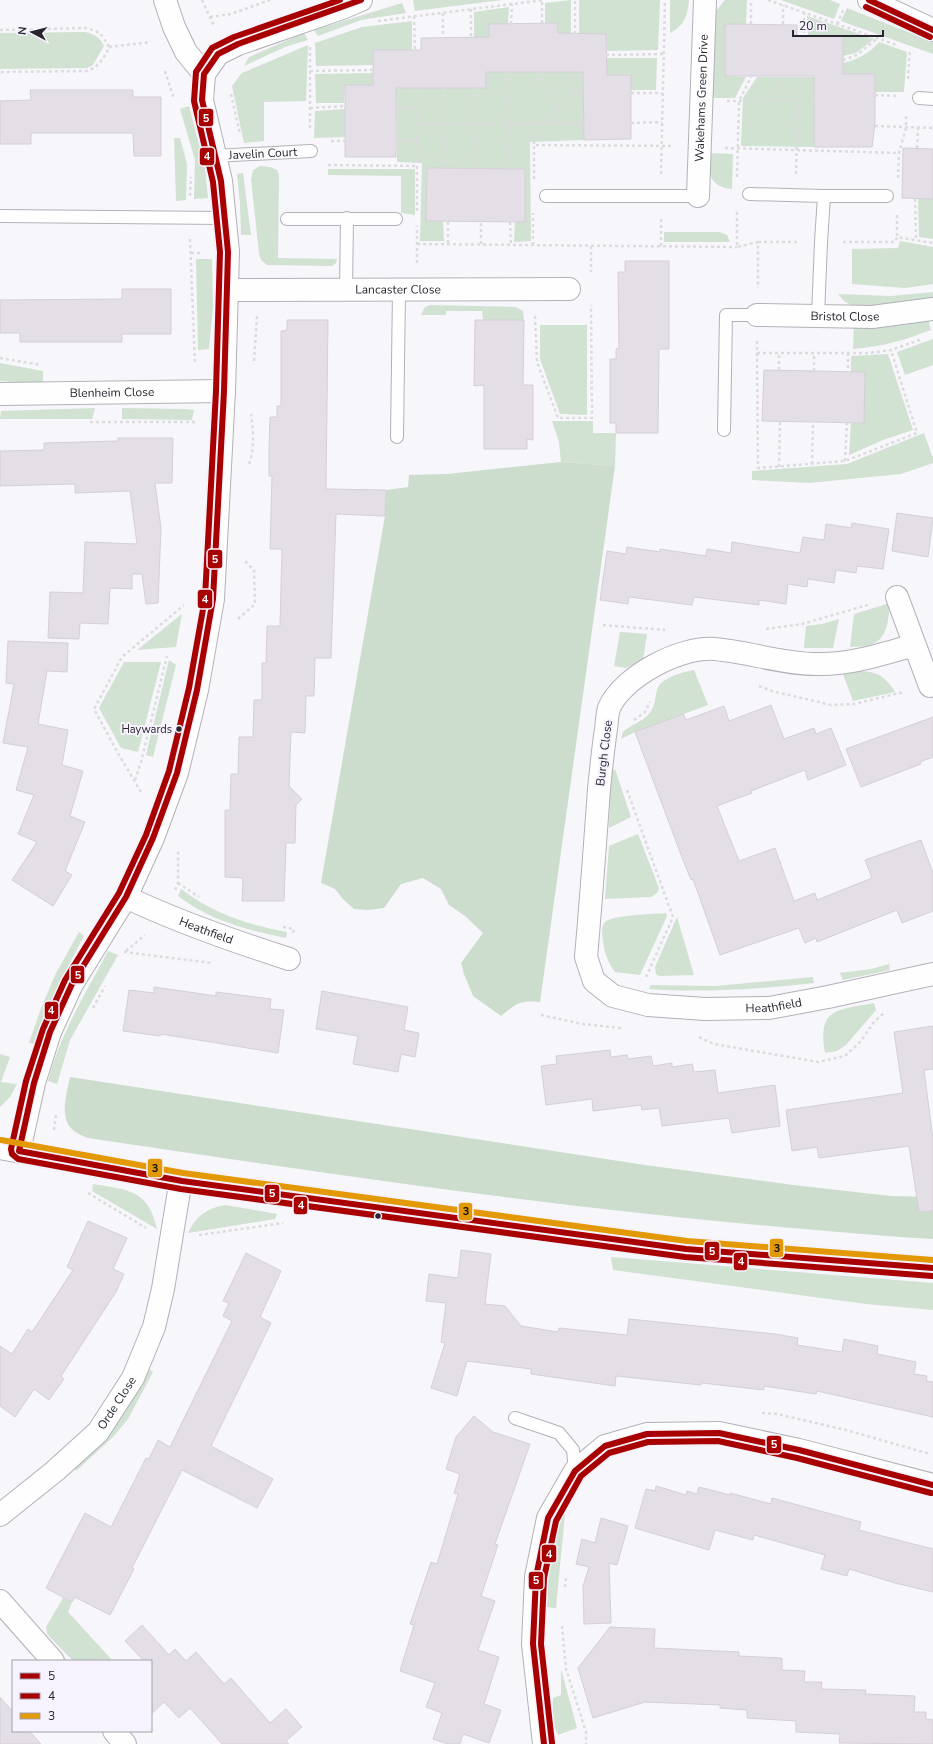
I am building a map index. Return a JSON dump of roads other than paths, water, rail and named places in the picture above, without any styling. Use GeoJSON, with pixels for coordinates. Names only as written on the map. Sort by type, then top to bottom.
{"type":"FeatureCollection","features":[{"type":"Feature","properties":{"kind":"street"},"geometry":{"type":"LineString","coordinates":[[165,0],[174,27],[186,52],[204,74]]}},
{"type":"Feature","properties":{"kind":"street"},"geometry":{"type":"LineString","coordinates":[[361,0],[238,44],[218,54],[204,74],[202,100],[220,181],[228,252],[224,391],[213,599],[198,690],[177,773],[154,838],[126,897],[72,984],[50,1032],[34,1083],[10,1149],[182,1181],[686,1249],[933,1268]]}},
{"type":"Feature","properties":{"kind":"street","name":"Wakehams Green Drive"},"geometry":{"type":"LineString","coordinates":[[698,196],[705,0]]}},
{"type":"Feature","properties":{"kind":"street"},"geometry":{"type":"LineString","coordinates":[[869,0],[933,30]]}},
{"type":"Feature","properties":{"kind":"street","name":"Lancaster Close"},"geometry":{"type":"LineString","coordinates":[[227,290],[569,289]]}},
{"type":"Feature","properties":{"kind":"street","name":"Bristol Close"},"geometry":{"type":"LineString","coordinates":[[757,315],[872,317],[933,309]]}},
{"type":"Feature","properties":{"kind":"street","name":"Blenheim Close"},"geometry":{"type":"LineString","coordinates":[[0,394],[224,391]]}},
{"type":"Feature","properties":{"kind":"street"},"geometry":{"type":"LineString","coordinates":[[897,597],[930,686]]}},
{"type":"Feature","properties":{"kind":"street","name":"Burgh Close"},"geometry":{"type":"LineString","coordinates":[[613,996],[594,981],[586,957],[601,766],[609,709],[621,690],[654,667],[687,652],[700,649],[714,648],[783,661],[817,664],[850,661],[914,645]]}},
{"type":"Feature","properties":{"kind":"street","name":"Heathfield"},"geometry":{"type":"LineString","coordinates":[[126,897],[163,915],[289,959]]}},
{"type":"Feature","properties":{"kind":"street","name":"Heathfield"},"geometry":{"type":"LineString","coordinates":[[613,996],[648,1005],[698,1009],[769,1008],[828,997],[933,974]]}},
{"type":"Feature","properties":{"kind":"street","name":"Orde Close"},"geometry":{"type":"LineString","coordinates":[[0,1515],[54,1471],[98,1432],[133,1378],[154,1327],[182,1181]]}},
{"type":"Feature","properties":{"kind":"street"},"geometry":{"type":"LineString","coordinates":[[544,1744],[533,1644],[536,1577],[548,1518],[575,1472],[605,1446],[647,1434],[719,1433],[799,1450],[933,1485]]}},
{"type":"Feature","properties":{"kind":"street"},"geometry":{"type":"LineString","coordinates":[[0,1600],[52,1660]]}},
{"type":"Feature","properties":{"kind":"street"},"geometry":{"type":"LineString","coordinates":[[115,1732],[125,1744]]}},
{"type":"Feature","properties":{"kind":"lane"},"geometry":{"type":"LineString","coordinates":[[919,98],[933,99]]}},
{"type":"Feature","properties":{"kind":"lane","name":"Javelin Court"},"geometry":{"type":"LineString","coordinates":[[214,156],[311,151]]}},
{"type":"Feature","properties":{"kind":"lane"},"geometry":{"type":"LineString","coordinates":[[749,194],[795,196],[887,196]]}},
{"type":"Feature","properties":{"kind":"lane"},"geometry":{"type":"LineString","coordinates":[[546,196],[698,196]]}},
{"type":"Feature","properties":{"kind":"lane"},"geometry":{"type":"LineString","coordinates":[[818,316],[824,196]]}},
{"type":"Feature","properties":{"kind":"lane"},"geometry":{"type":"LineString","coordinates":[[0,216],[224,218]]}},
{"type":"Feature","properties":{"kind":"lane"},"geometry":{"type":"LineString","coordinates":[[346,290],[347,218]]}},
{"type":"Feature","properties":{"kind":"lane"},"geometry":{"type":"LineString","coordinates":[[287,219],[396,219]]}},
{"type":"Feature","properties":{"kind":"lane"},"geometry":{"type":"LineString","coordinates":[[397,437],[408,290]]}},
{"type":"Feature","properties":{"kind":"lane"},"geometry":{"type":"LineString","coordinates":[[724,430],[726,315],[757,315]]}},
{"type":"Feature","properties":{"kind":"lane"},"geometry":{"type":"LineString","coordinates":[[515,1418],[559,1433],[573,1450],[575,1472]]}},
{"type":"Feature","properties":{"kind":"place","name":"Haywards"},"geometry":{"type":"Point","coordinates":[179,729]}}]}
